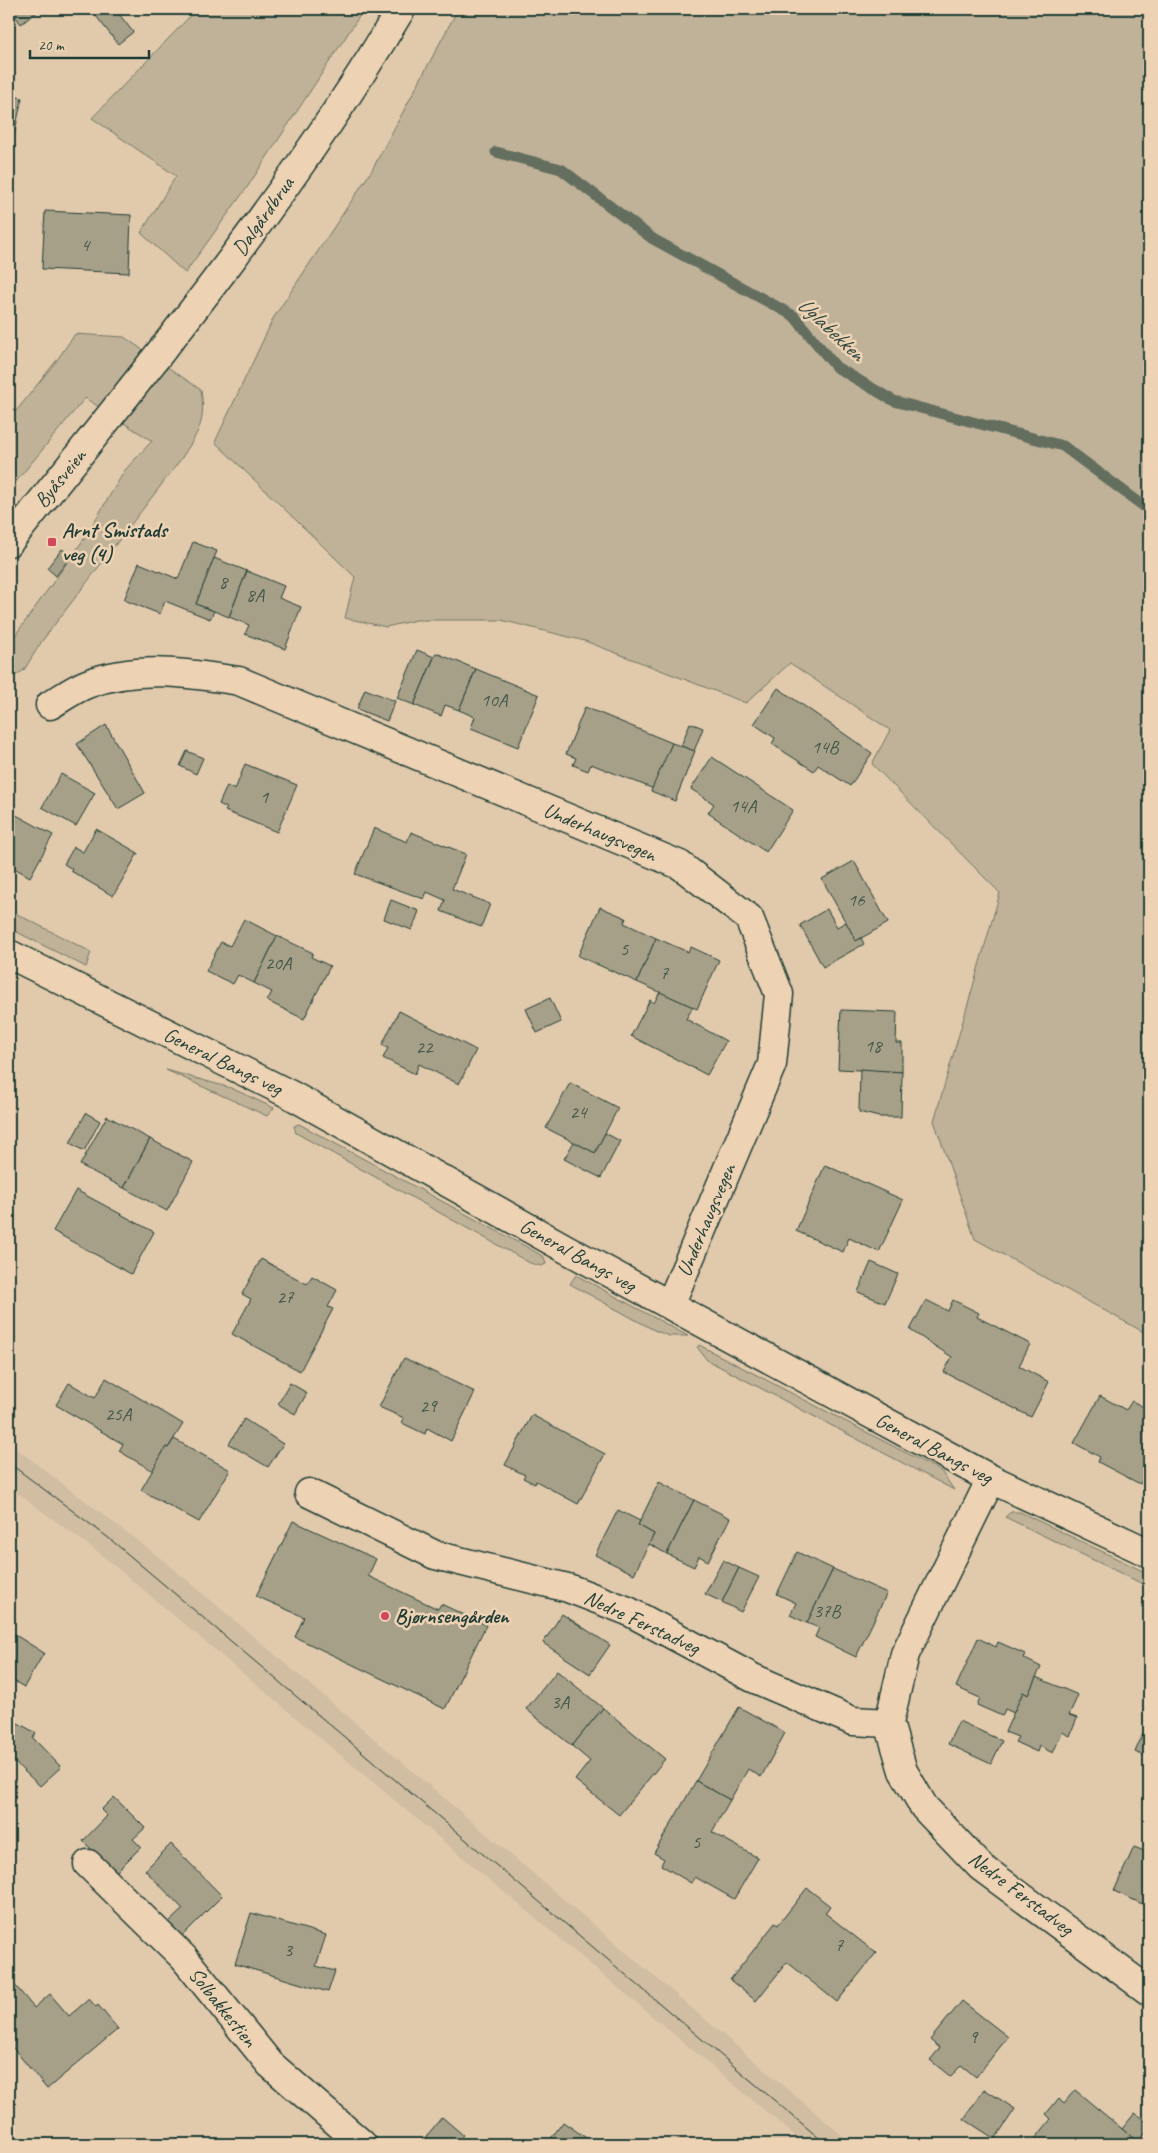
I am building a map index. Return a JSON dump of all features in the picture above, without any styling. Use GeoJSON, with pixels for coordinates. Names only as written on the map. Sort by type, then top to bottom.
{"type":"FeatureCollection","features":[{"type":"Feature","properties":{"kind":"street","name":"Dalgårdbrua"},"geometry":{"type":"LineString","coordinates":[[111,414],[248,240],[381,43],[401,9]]}},
{"type":"Feature","properties":{"kind":"street","name":"Byåsveien"},"geometry":{"type":"LineString","coordinates":[[9,542],[111,414]]}},
{"type":"Feature","properties":{"kind":"street","name":"Underhaugsvegen"},"geometry":{"type":"LineString","coordinates":[[50,705],[86,684],[129,674],[179,672],[239,681],[680,865],[749,918],[779,994],[772,1064],[670,1305]]}},
{"type":"Feature","properties":{"kind":"street","name":"General Bangs veg"},"geometry":{"type":"LineString","coordinates":[[9,954],[291,1095],[670,1305],[991,1479],[1149,1553]]}},
{"type":"Feature","properties":{"kind":"street","name":"Nedre Ferstadveg"},"geometry":{"type":"LineString","coordinates":[[991,1479],[905,1654],[889,1723],[903,1771],[924,1807],[980,1867],[1149,1991]]}},
{"type":"Feature","properties":{"kind":"street","name":"Nedre Ferstadveg"},"geometry":{"type":"LineString","coordinates":[[309,1493],[435,1555],[568,1588],[628,1611],[754,1678],[854,1721],[889,1723]]}},
{"type":"Feature","properties":{"kind":"street","name":"Solbakkestien"},"geometry":{"type":"LineString","coordinates":[[88,1864],[184,1958],[270,2064],[362,2144]]}},
{"type":"Feature","properties":{"kind":"shaded area"},"geometry":{"type":"Polygon","coordinates":[[[197,9],[364,9],[248,186],[185,273],[141,233],[176,176],[92,118],[197,9]]]}},
{"type":"Feature","properties":{"kind":"shaded area"},"geometry":{"type":"Polygon","coordinates":[[[458,9],[1149,9],[1149,1335],[975,1239],[934,1121],[1000,893],[872,764],[890,730],[790,663],[746,703],[585,641],[501,620],[416,620],[386,627],[345,618],[355,577],[215,442],[274,317],[372,170],[458,9]]]}},
{"type":"Feature","properties":{"kind":"shaded area"},"geometry":{"type":"Polygon","coordinates":[[[75,334],[124,337],[201,390],[202,419],[197,434],[181,459],[42,641],[24,670],[9,680],[9,644],[84,539],[125,470],[152,441],[85,398],[9,490],[9,420],[57,360],[75,334]]]}},
{"type":"Feature","properties":{"kind":"shaded area"},"geometry":{"type":"Polygon","coordinates":[[[9,910],[91,952],[86,967],[9,928],[9,910]]]}},
{"type":"Feature","properties":{"kind":"shaded area"},"geometry":{"type":"Polygon","coordinates":[[[166,1070],[231,1088],[274,1108],[267,1116],[166,1070]]]}},
{"type":"Feature","properties":{"kind":"shaded area"},"geometry":{"type":"Polygon","coordinates":[[[299,1124],[534,1251],[544,1257],[546,1264],[541,1266],[530,1263],[296,1133],[294,1126],[299,1124]]]}},
{"type":"Feature","properties":{"kind":"shaded area"},"geometry":{"type":"Polygon","coordinates":[[[576,1275],[688,1336],[669,1336],[654,1330],[570,1284],[576,1275]]]}},
{"type":"Feature","properties":{"kind":"shaded area"},"geometry":{"type":"Polygon","coordinates":[[[699,1345],[941,1471],[954,1490],[707,1360],[697,1347],[699,1345]]]}},
{"type":"Feature","properties":{"kind":"shaded area"},"geometry":{"type":"Polygon","coordinates":[[[9,1443],[168,1564],[852,2144],[805,2144],[98,1552],[9,1487],[9,1443]]]}},
{"type":"Feature","properties":{"kind":"shaded area"},"geometry":{"type":"Polygon","coordinates":[[[1011,1512],[1020,1512],[1149,1574],[1149,1587],[1005,1517],[1011,1512]]]}},
{"type":"Feature","properties":{"kind":"building"},"geometry":{"type":"Polygon","coordinates":[[[10,9],[41,9],[21,24],[10,9]]]}},
{"type":"Feature","properties":{"kind":"building"},"geometry":{"type":"Polygon","coordinates":[[[106,9],[115,9],[133,32],[118,44],[96,16],[106,9]]]}},
{"type":"Feature","properties":{"kind":"building"},"geometry":{"type":"Polygon","coordinates":[[[9,95],[22,98],[13,140],[9,139],[9,95]]]}},
{"type":"Feature","properties":{"kind":"building"},"geometry":{"type":"Polygon","coordinates":[[[45,211],[131,215],[129,273],[42,269],[45,211]]]}},
{"type":"Feature","properties":{"kind":"building"},"geometry":{"type":"Polygon","coordinates":[[[193,542],[217,551],[196,604],[214,611],[210,619],[165,601],[160,614],[124,600],[139,563],[178,579],[193,542]]]}},
{"type":"Feature","properties":{"kind":"building"},"geometry":{"type":"Polygon","coordinates":[[[62,549],[71,556],[56,576],[47,568],[62,549]]]}},
{"type":"Feature","properties":{"kind":"building"},"geometry":{"type":"Polygon","coordinates":[[[214,558],[247,571],[229,617],[196,604],[214,558]]]}},
{"type":"Feature","properties":{"kind":"building"},"geometry":{"type":"Polygon","coordinates":[[[247,571],[284,586],[279,598],[301,607],[285,649],[245,634],[249,625],[229,617],[247,571]]]}},
{"type":"Feature","properties":{"kind":"building"},"geometry":{"type":"Polygon","coordinates":[[[417,650],[434,657],[414,705],[397,698],[417,650]]]}},
{"type":"Feature","properties":{"kind":"building"},"geometry":{"type":"Polygon","coordinates":[[[436,653],[476,669],[459,710],[445,705],[441,716],[414,705],[436,653]]]}},
{"type":"Feature","properties":{"kind":"building"},"geometry":{"type":"Polygon","coordinates":[[[476,669],[539,695],[518,747],[471,728],[475,717],[459,710],[476,669]]]}},
{"type":"Feature","properties":{"kind":"building"},"geometry":{"type":"Polygon","coordinates":[[[778,688],[872,753],[850,786],[818,765],[814,771],[772,744],[775,738],[754,724],[778,688]]]}},
{"type":"Feature","properties":{"kind":"building"},"geometry":{"type":"Polygon","coordinates":[[[365,689],[395,701],[387,721],[357,709],[365,689]]]}},
{"type":"Feature","properties":{"kind":"building"},"geometry":{"type":"Polygon","coordinates":[[[585,707],[672,743],[654,789],[591,764],[588,771],[573,765],[576,758],[566,754],[585,707]]]}},
{"type":"Feature","properties":{"kind":"building"},"geometry":{"type":"Polygon","coordinates":[[[690,723],[703,728],[694,751],[681,746],[690,723]]]}},
{"type":"Feature","properties":{"kind":"building"},"geometry":{"type":"Polygon","coordinates":[[[106,725],[145,793],[118,809],[77,744],[106,725]]]}},
{"type":"Feature","properties":{"kind":"building"},"geometry":{"type":"Polygon","coordinates":[[[672,743],[695,751],[675,801],[651,791],[672,743]]]}},
{"type":"Feature","properties":{"kind":"building"},"geometry":{"type":"Polygon","coordinates":[[[187,751],[203,758],[196,774],[180,766],[187,751]]]}},
{"type":"Feature","properties":{"kind":"building"},"geometry":{"type":"Polygon","coordinates":[[[712,757],[793,810],[766,852],[708,813],[714,804],[691,789],[712,757]]]}},
{"type":"Feature","properties":{"kind":"building"},"geometry":{"type":"Polygon","coordinates":[[[245,764],[297,785],[277,832],[225,811],[227,808],[219,804],[227,786],[235,790],[245,764]]]}},
{"type":"Feature","properties":{"kind":"building"},"geometry":{"type":"Polygon","coordinates":[[[61,774],[95,793],[76,826],[42,807],[61,774]]]}},
{"type":"Feature","properties":{"kind":"building"},"geometry":{"type":"Polygon","coordinates":[[[9,811],[53,835],[30,877],[9,865],[9,811]]]}},
{"type":"Feature","properties":{"kind":"building"},"geometry":{"type":"Polygon","coordinates":[[[374,828],[407,842],[411,832],[466,854],[452,889],[490,904],[481,927],[441,911],[445,900],[427,892],[424,899],[355,874],[374,828]]]}},
{"type":"Feature","properties":{"kind":"building"},"geometry":{"type":"Polygon","coordinates":[[[96,829],[138,853],[113,896],[71,871],[72,869],[64,864],[74,847],[83,852],[96,829]]]}},
{"type":"Feature","properties":{"kind":"building"},"geometry":{"type":"Polygon","coordinates":[[[854,861],[888,923],[856,941],[822,879],[854,861]]]}},
{"type":"Feature","properties":{"kind":"building"},"geometry":{"type":"Polygon","coordinates":[[[391,900],[419,911],[412,930],[384,919],[391,900]]]}},
{"type":"Feature","properties":{"kind":"building"},"geometry":{"type":"Polygon","coordinates":[[[600,907],[626,918],[624,923],[656,938],[637,982],[578,956],[600,907]]]}},
{"type":"Feature","properties":{"kind":"building"},"geometry":{"type":"Polygon","coordinates":[[[827,909],[837,927],[846,922],[856,941],[861,938],[864,944],[823,967],[800,925],[827,909]]]}},
{"type":"Feature","properties":{"kind":"building"},"geometry":{"type":"Polygon","coordinates":[[[244,919],[277,936],[254,983],[238,975],[233,984],[206,971],[221,942],[230,946],[244,919]]]}},
{"type":"Feature","properties":{"kind":"building"},"geometry":{"type":"Polygon","coordinates":[[[277,936],[313,953],[311,957],[330,966],[304,1019],[267,1001],[272,992],[254,983],[277,936]]]}},
{"type":"Feature","properties":{"kind":"building"},"geometry":{"type":"Polygon","coordinates":[[[656,938],[688,952],[691,947],[719,960],[697,1009],[637,982],[656,938]]]}},
{"type":"Feature","properties":{"kind":"building"},"geometry":{"type":"Polygon","coordinates":[[[660,992],[693,1007],[686,1019],[726,1041],[707,1075],[631,1036],[650,1000],[654,1003],[660,992]]]}},
{"type":"Feature","properties":{"kind":"building"},"geometry":{"type":"Polygon","coordinates":[[[550,998],[561,1022],[537,1033],[526,1009],[550,998]]]}},
{"type":"Feature","properties":{"kind":"building"},"geometry":{"type":"Polygon","coordinates":[[[841,1010],[897,1012],[896,1043],[902,1043],[902,1072],[838,1069],[841,1010]]]}},
{"type":"Feature","properties":{"kind":"building"},"geometry":{"type":"Polygon","coordinates":[[[399,1011],[476,1050],[459,1084],[419,1064],[415,1074],[383,1058],[388,1048],[382,1045],[399,1011]]]}},
{"type":"Feature","properties":{"kind":"building"},"geometry":{"type":"Polygon","coordinates":[[[860,1069],[902,1072],[901,1117],[879,1117],[859,1112],[860,1069]]]}},
{"type":"Feature","properties":{"kind":"building"},"geometry":{"type":"Polygon","coordinates":[[[570,1083],[618,1108],[595,1153],[546,1128],[570,1083]]]}},
{"type":"Feature","properties":{"kind":"building"},"geometry":{"type":"Polygon","coordinates":[[[86,1113],[100,1121],[84,1151],[70,1143],[86,1113]]]}},
{"type":"Feature","properties":{"kind":"building"},"geometry":{"type":"Polygon","coordinates":[[[107,1116],[150,1139],[124,1188],[80,1165],[107,1116]]]}},
{"type":"Feature","properties":{"kind":"building"},"geometry":{"type":"Polygon","coordinates":[[[605,1133],[620,1141],[601,1178],[564,1159],[574,1142],[595,1153],[605,1133]]]}},
{"type":"Feature","properties":{"kind":"building"},"geometry":{"type":"Polygon","coordinates":[[[150,1139],[193,1162],[167,1211],[124,1188],[150,1139]]]}},
{"type":"Feature","properties":{"kind":"building"},"geometry":{"type":"Polygon","coordinates":[[[825,1165],[903,1200],[879,1252],[849,1238],[843,1252],[796,1231],[825,1165]]]}},
{"type":"Feature","properties":{"kind":"building"},"geometry":{"type":"Polygon","coordinates":[[[9,1169],[13,1171],[9,1182],[9,1169]]]}},
{"type":"Feature","properties":{"kind":"building"},"geometry":{"type":"Polygon","coordinates":[[[76,1190],[154,1232],[131,1274],[53,1231],[76,1190]]]}},
{"type":"Feature","properties":{"kind":"building"},"geometry":{"type":"Polygon","coordinates":[[[261,1259],[307,1284],[312,1276],[337,1290],[328,1307],[333,1309],[300,1371],[232,1334],[251,1299],[242,1294],[261,1259]]]}},
{"type":"Feature","properties":{"kind":"building"},"geometry":{"type":"Polygon","coordinates":[[[871,1262],[898,1274],[885,1303],[858,1292],[871,1262]]]}},
{"type":"Feature","properties":{"kind":"building"},"geometry":{"type":"Polygon","coordinates":[[[926,1300],[948,1311],[953,1300],[979,1313],[977,1317],[1030,1344],[1019,1366],[1049,1382],[1031,1417],[944,1372],[952,1357],[910,1330],[926,1300]]]}},
{"type":"Feature","properties":{"kind":"building"},"geometry":{"type":"Polygon","coordinates":[[[404,1358],[475,1392],[451,1441],[427,1428],[425,1434],[402,1423],[404,1418],[379,1407],[404,1358]]]}},
{"type":"Feature","properties":{"kind":"building"},"geometry":{"type":"Polygon","coordinates":[[[106,1378],[183,1424],[168,1448],[166,1447],[153,1471],[119,1451],[123,1444],[56,1405],[69,1383],[95,1398],[106,1378]]]}},
{"type":"Feature","properties":{"kind":"building"},"geometry":{"type":"Polygon","coordinates":[[[290,1383],[307,1393],[295,1414],[278,1404],[290,1383]]]}},
{"type":"Feature","properties":{"kind":"building"},"geometry":{"type":"Polygon","coordinates":[[[1100,1396],[1126,1410],[1132,1401],[1149,1410],[1149,1468],[1140,1484],[1098,1462],[1100,1457],[1074,1443],[1100,1396]]]}},
{"type":"Feature","properties":{"kind":"building"},"geometry":{"type":"Polygon","coordinates":[[[532,1415],[605,1454],[578,1504],[536,1481],[535,1484],[523,1478],[525,1475],[505,1465],[532,1415]]]}},
{"type":"Feature","properties":{"kind":"building"},"geometry":{"type":"Polygon","coordinates":[[[244,1419],[283,1444],[268,1467],[229,1444],[244,1419]]]}},
{"type":"Feature","properties":{"kind":"building"},"geometry":{"type":"Polygon","coordinates":[[[174,1439],[230,1470],[199,1522],[141,1490],[166,1447],[168,1448],[174,1439]]]}},
{"type":"Feature","properties":{"kind":"building"},"geometry":{"type":"Polygon","coordinates":[[[659,1482],[694,1500],[667,1554],[649,1544],[654,1534],[638,1525],[659,1482]]]}},
{"type":"Feature","properties":{"kind":"building"},"geometry":{"type":"Polygon","coordinates":[[[694,1500],[730,1518],[708,1561],[699,1556],[694,1567],[667,1554],[694,1500]]]}},
{"type":"Feature","properties":{"kind":"building"},"geometry":{"type":"Polygon","coordinates":[[[618,1510],[640,1521],[638,1525],[654,1534],[634,1574],[595,1555],[618,1510]]]}},
{"type":"Feature","properties":{"kind":"building","name":"Bjørnsengården"},"geometry":{"type":"Polygon","coordinates":[[[293,1521],[376,1559],[368,1576],[438,1609],[441,1604],[486,1625],[445,1709],[295,1637],[304,1617],[256,1596],[293,1521]]]}},
{"type":"Feature","properties":{"kind":"building"},"geometry":{"type":"Polygon","coordinates":[[[797,1552],[833,1569],[807,1623],[790,1615],[796,1603],[777,1594],[797,1552]]]}},
{"type":"Feature","properties":{"kind":"building"},"geometry":{"type":"Polygon","coordinates":[[[723,1560],[739,1568],[722,1602],[705,1594],[723,1560]]]}},
{"type":"Feature","properties":{"kind":"building"},"geometry":{"type":"Polygon","coordinates":[[[739,1568],[759,1577],[741,1612],[722,1602],[739,1568]]]}},
{"type":"Feature","properties":{"kind":"building"},"geometry":{"type":"Polygon","coordinates":[[[833,1569],[887,1593],[856,1657],[815,1637],[819,1628],[807,1623],[833,1569]]]}},
{"type":"Feature","properties":{"kind":"building"},"geometry":{"type":"Polygon","coordinates":[[[562,1614],[610,1645],[590,1674],[543,1643],[562,1614]]]}},
{"type":"Feature","properties":{"kind":"building"},"geometry":{"type":"Polygon","coordinates":[[[9,1631],[44,1653],[24,1687],[9,1678],[9,1631]]]}},
{"type":"Feature","properties":{"kind":"building"},"geometry":{"type":"Polygon","coordinates":[[[978,1638],[996,1647],[998,1642],[1025,1654],[1023,1658],[1041,1667],[1028,1695],[1023,1692],[1014,1713],[1005,1709],[1002,1716],[977,1705],[980,1698],[956,1687],[978,1638]]]}},
{"type":"Feature","properties":{"kind":"building"},"geometry":{"type":"Polygon","coordinates":[[[557,1671],[603,1708],[572,1746],[526,1709],[557,1671]]]}},
{"type":"Feature","properties":{"kind":"building"},"geometry":{"type":"Polygon","coordinates":[[[1036,1677],[1078,1695],[1069,1715],[1077,1718],[1070,1736],[1062,1732],[1053,1753],[1039,1746],[1037,1752],[1015,1742],[1018,1737],[1005,1732],[1023,1692],[1028,1695],[1036,1677]]]}},
{"type":"Feature","properties":{"kind":"building"},"geometry":{"type":"Polygon","coordinates":[[[739,1707],[785,1733],[761,1777],[748,1769],[730,1800],[696,1781],[739,1707]]]}},
{"type":"Feature","properties":{"kind":"building"},"geometry":{"type":"Polygon","coordinates":[[[603,1708],[665,1759],[619,1815],[575,1780],[590,1761],[572,1746],[603,1708]]]}},
{"type":"Feature","properties":{"kind":"building"},"geometry":{"type":"Polygon","coordinates":[[[9,1718],[36,1733],[33,1738],[61,1767],[40,1786],[9,1757],[9,1718]]]}},
{"type":"Feature","properties":{"kind":"building"},"geometry":{"type":"Polygon","coordinates":[[[1149,1720],[1149,1758],[1135,1752],[1149,1720]]]}},
{"type":"Feature","properties":{"kind":"building"},"geometry":{"type":"Polygon","coordinates":[[[959,1721],[1002,1741],[991,1764],[948,1744],[959,1721]]]}},
{"type":"Feature","properties":{"kind":"building"},"geometry":{"type":"Polygon","coordinates":[[[696,1781],[730,1800],[712,1832],[758,1858],[734,1899],[695,1877],[691,1883],[661,1865],[664,1859],[654,1853],[696,1781]]]}},
{"type":"Feature","properties":{"kind":"building"},"geometry":{"type":"Polygon","coordinates":[[[114,1797],[145,1828],[133,1839],[141,1847],[115,1873],[83,1841],[107,1816],[101,1810],[114,1797]]]}},
{"type":"Feature","properties":{"kind":"building"},"geometry":{"type":"Polygon","coordinates":[[[171,1844],[222,1896],[181,1937],[168,1923],[183,1909],[145,1870],[171,1844]]]}},
{"type":"Feature","properties":{"kind":"building"},"geometry":{"type":"Polygon","coordinates":[[[1134,1847],[1149,1853],[1149,1907],[1114,1891],[1134,1847]]]}},
{"type":"Feature","properties":{"kind":"building"},"geometry":{"type":"Polygon","coordinates":[[[807,1888],[830,1906],[825,1913],[876,1953],[837,2002],[787,1962],[756,2001],[730,1980],[775,1923],[778,1925],[807,1888]]]}},
{"type":"Feature","properties":{"kind":"building"},"geometry":{"type":"Polygon","coordinates":[[[251,1913],[326,1935],[316,1966],[335,1971],[328,1992],[235,1964],[251,1913]]]}},
{"type":"Feature","properties":{"kind":"building"},"geometry":{"type":"Polygon","coordinates":[[[9,1978],[34,2008],[50,1994],[69,2016],[89,1999],[96,2007],[98,2005],[118,2029],[47,2089],[9,2043],[9,1978]]]}},
{"type":"Feature","properties":{"kind":"building"},"geometry":{"type":"Polygon","coordinates":[[[962,2001],[1008,2037],[976,2077],[961,2065],[951,2077],[930,2060],[940,2048],[930,2040],[962,2001]]]}},
{"type":"Feature","properties":{"kind":"building"},"geometry":{"type":"Polygon","coordinates":[[[984,2089],[1015,2109],[995,2139],[964,2119],[984,2089]]]}},
{"type":"Feature","properties":{"kind":"building"},"geometry":{"type":"Polygon","coordinates":[[[1075,2090],[1138,2142],[1137,2144],[1041,2144],[1035,2139],[1051,2119],[1046,2114],[1059,2098],[1064,2103],[1075,2090]]]}},
{"type":"Feature","properties":{"kind":"building"},"geometry":{"type":"Polygon","coordinates":[[[1135,2113],[1149,2124],[1149,2129],[1138,2142],[1122,2129],[1135,2113]]]}},
{"type":"Feature","properties":{"kind":"building"},"geometry":{"type":"Polygon","coordinates":[[[442,2117],[463,2135],[455,2144],[420,2144],[442,2117]]]}},
{"type":"Feature","properties":{"kind":"building"},"geometry":{"type":"Polygon","coordinates":[[[563,2122],[595,2144],[547,2144],[563,2122]]]}},
{"type":"Feature","properties":{"kind":"waterway","name":"Uglabekken"},"geometry":{"type":"LineString","coordinates":[[496,152],[561,169],[653,239],[794,316],[836,367],[894,401],[1063,446],[1149,510]]}},
{"type":"Feature","properties":{"kind":"tram line"},"geometry":{"type":"LineString","coordinates":[[9,1463],[110,1539],[826,2144]]}},
{"type":"Feature","properties":{"kind":"place","name":"Arnt Smistads veg (4)"},"geometry":{"type":"Point","coordinates":[52,542]}},
{"type":"Feature","properties":{"kind":"place","name":"Bjørnsengården"},"geometry":{"type":"Point","coordinates":[385,1616]}}]}
